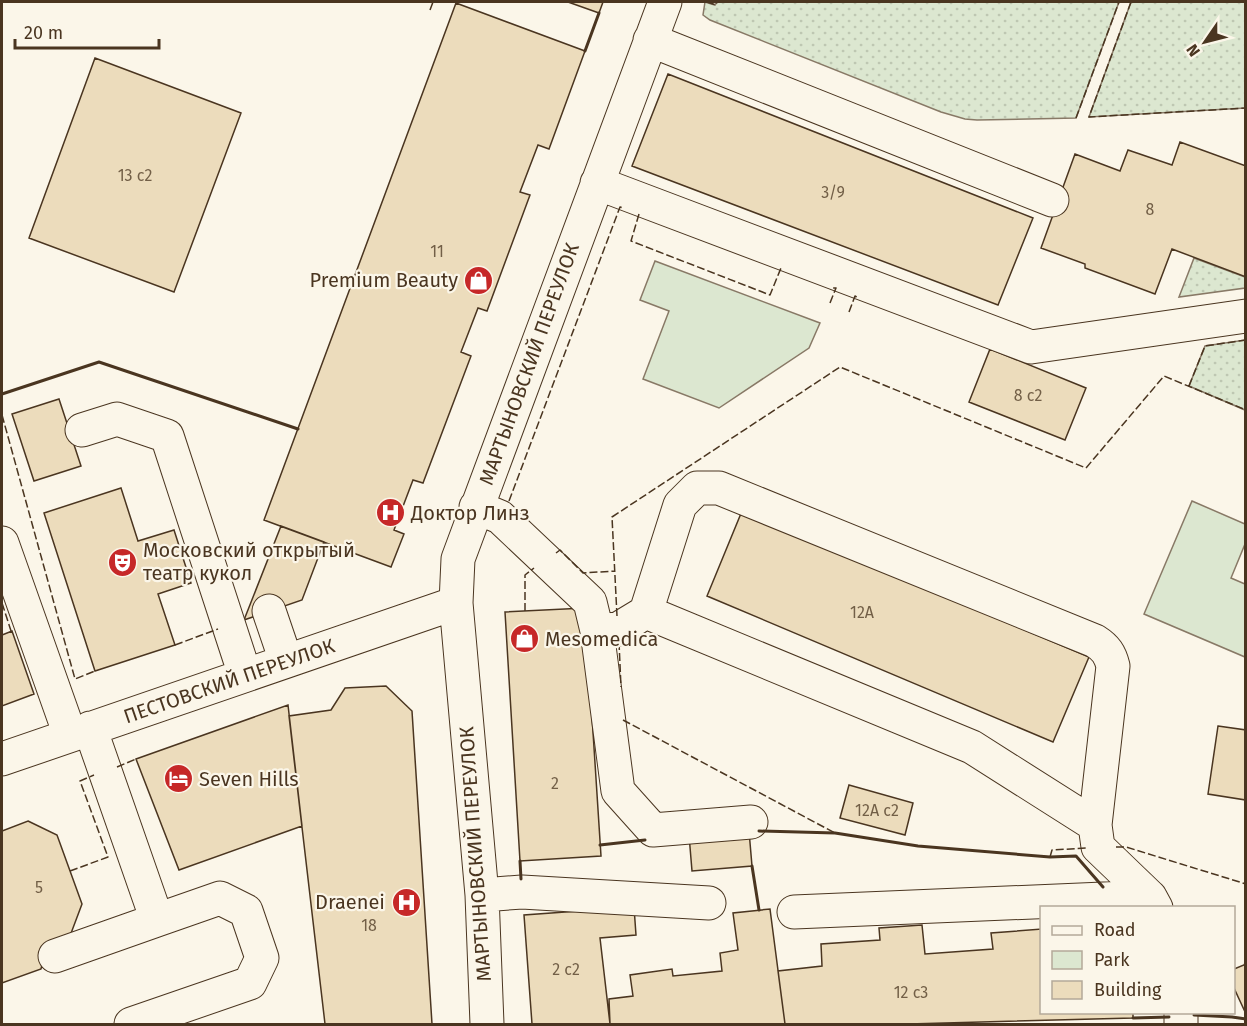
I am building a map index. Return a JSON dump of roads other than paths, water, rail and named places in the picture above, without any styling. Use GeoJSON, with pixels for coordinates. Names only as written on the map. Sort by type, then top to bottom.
{"type":"FeatureCollection","features":[{"type":"Feature","properties":{"kind":"street","name":"МАРТЫНОВСКИЙ ПЕРЕУЛОК"},"geometry":{"type":"LineString","coordinates":[[487,1024],[482,895],[456,603],[458,559],[665,2]]}},
{"type":"Feature","properties":{"kind":"street"},"geometry":{"type":"LineString","coordinates":[[650,40],[1052,200]]}},
{"type":"Feature","properties":{"kind":"street"},"geometry":{"type":"LineString","coordinates":[[597,183],[1031,347],[1245,316]]}},
{"type":"Feature","properties":{"kind":"street"},"geometry":{"type":"LineString","coordinates":[[82,430],[117,419],[167,436],[245,675]]}},
{"type":"Feature","properties":{"kind":"street"},"geometry":{"type":"LineString","coordinates":[[597,631],[618,629],[646,612],[680,505],[697,488],[707,486],[719,488],[1095,641],[1105,647],[1111,656],[1113,666],[1095,825],[1098,847],[1153,902]]}},
{"type":"Feature","properties":{"kind":"street"},"geometry":{"type":"LineString","coordinates":[[476,507],[500,516],[590,602],[597,631],[618,791],[653,830],[751,822]]}},
{"type":"Feature","properties":{"kind":"street"},"geometry":{"type":"LineString","coordinates":[[2,543],[157,920]]}},
{"type":"Feature","properties":{"kind":"street","name":"ПЕСТОВСКИЙ ПЕРЕУЛОК"},"geometry":{"type":"LineString","coordinates":[[2,759],[456,603]]}},
{"type":"Feature","properties":{"kind":"street"},"geometry":{"type":"LineString","coordinates":[[269,611],[286,661]]}},
{"type":"Feature","properties":{"kind":"street"},"geometry":{"type":"LineString","coordinates":[[646,612],[972,747],[1095,825]]}},
{"type":"Feature","properties":{"kind":"street"},"geometry":{"type":"LineString","coordinates":[[482,895],[522,892],[709,903]]}},
{"type":"Feature","properties":{"kind":"street"},"geometry":{"type":"LineString","coordinates":[[55,956],[220,898],[246,911],[262,958],[250,983],[131,1024]]}},
{"type":"Feature","properties":{"kind":"street"},"geometry":{"type":"LineString","coordinates":[[794,912],[1153,902]]}},
{"type":"Feature","properties":{"kind":"place","name":"Premium Beauty"},"geometry":{"type":"Point","coordinates":[479,280]}},
{"type":"Feature","properties":{"kind":"place","name":"Доктор Линз"},"geometry":{"type":"Point","coordinates":[390,513]}},
{"type":"Feature","properties":{"kind":"place","name":"Московский открытый театр кукол"},"geometry":{"type":"Point","coordinates":[122,562]}},
{"type":"Feature","properties":{"kind":"place","name":"Mesomedica"},"geometry":{"type":"Point","coordinates":[524,639]}},
{"type":"Feature","properties":{"kind":"place","name":"Seven Hills"},"geometry":{"type":"Point","coordinates":[178,779]}},
{"type":"Feature","properties":{"kind":"place","name":"Draenei"},"geometry":{"type":"Point","coordinates":[406,902]}}]}
